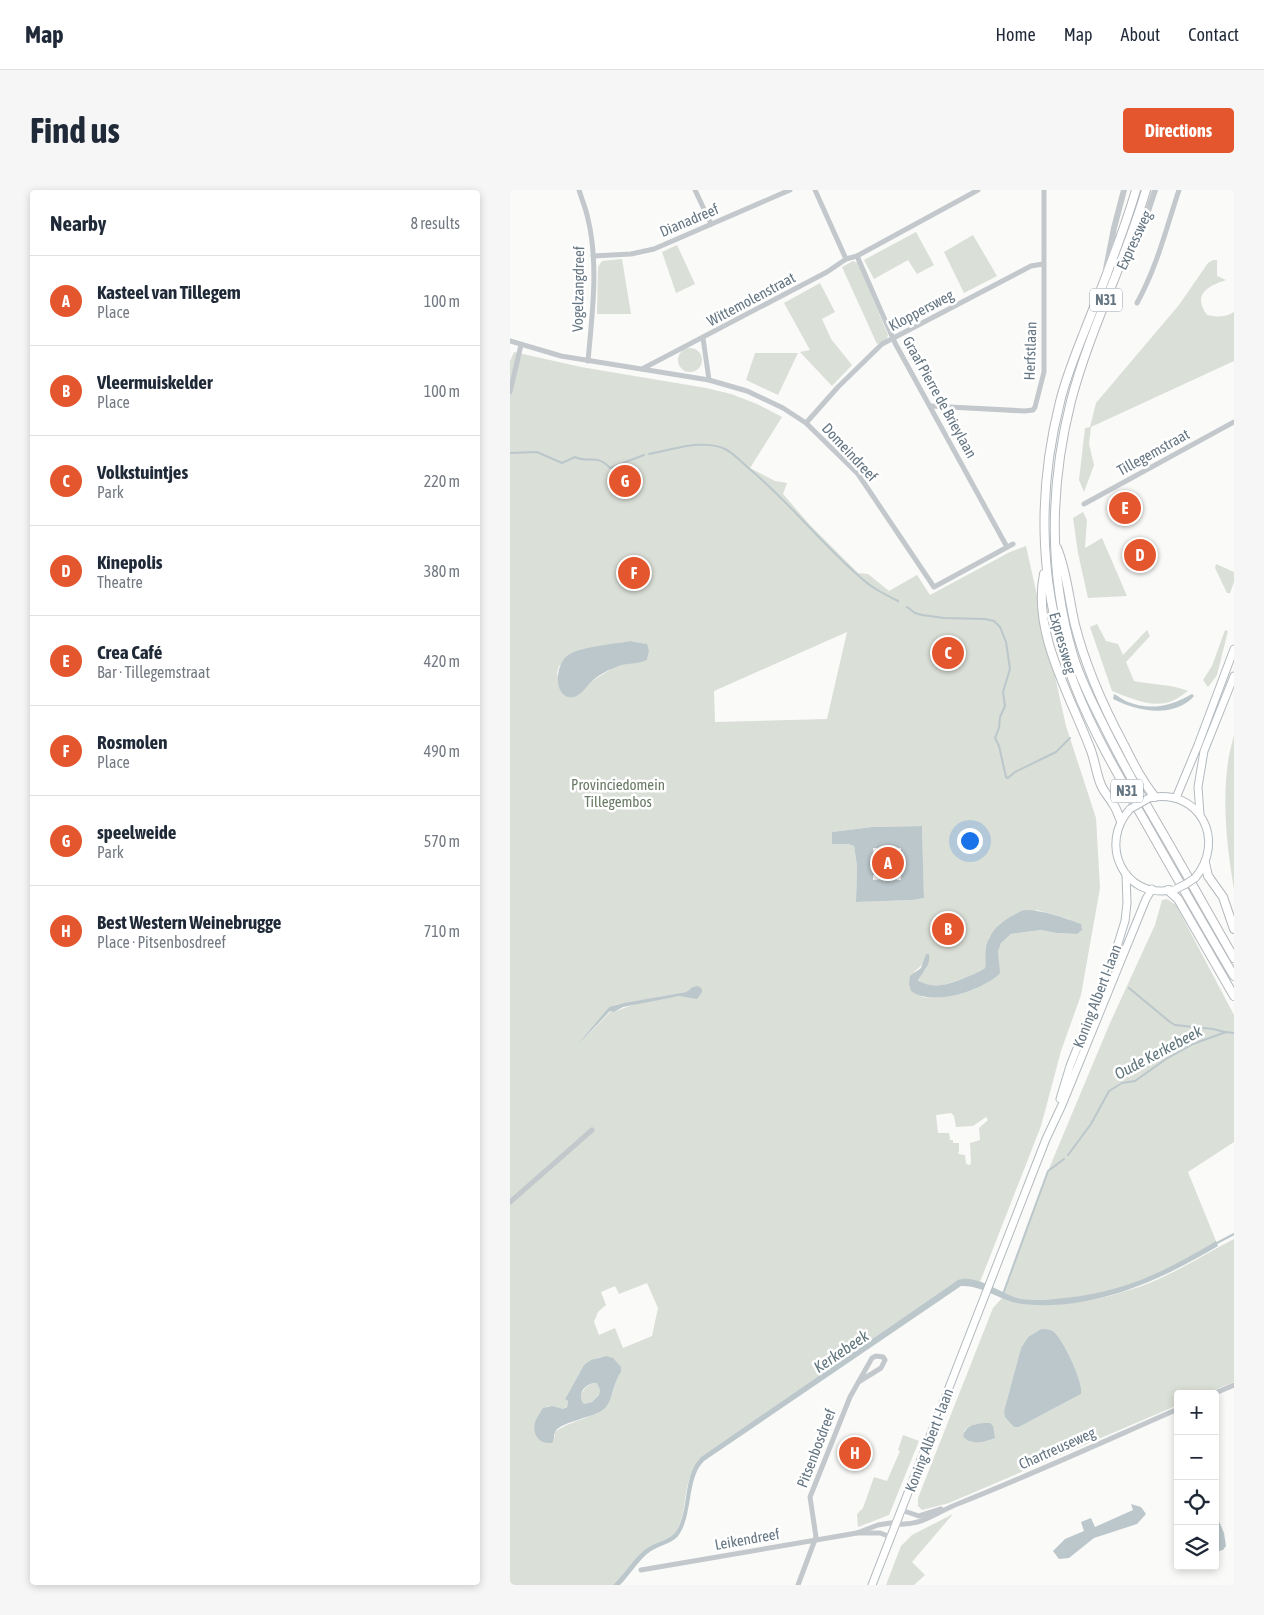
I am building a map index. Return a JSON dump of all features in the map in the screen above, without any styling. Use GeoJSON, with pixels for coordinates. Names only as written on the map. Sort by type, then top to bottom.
{"type":"FeatureCollection","features":[{"type":"Feature","properties":{"kind":"highway","name":"Expressweg"},"geometry":{"type":"LineString","coordinates":[[1136,190],[1065,385],[1052,437],[1044,492],[1043,514],[1046,567],[1062,649],[1089,718],[1113,766],[1234,976]]}},
{"type":"Feature","properties":{"kind":"highway","name":"Expressweg"},"geometry":{"type":"LineString","coordinates":[[1146,190],[1135,225],[1078,375],[1068,413],[1058,472],[1055,507],[1055,541],[1061,610],[1073,656],[1083,683],[1120,760],[1234,958]]}},
{"type":"Feature","properties":{"kind":"highway","name":"N31"},"geometry":{"type":"LineString","coordinates":[[1055,541],[1062,560],[1082,648],[1092,678],[1109,717],[1152,797]]}},
{"type":"Feature","properties":{"kind":"highway","name":"N31"},"geometry":{"type":"LineString","coordinates":[[1046,567],[1041,596],[1048,638],[1065,688],[1091,749],[1102,787],[1114,805],[1120,821]]}},
{"type":"Feature","properties":{"kind":"highway"},"geometry":{"type":"LineString","coordinates":[[1206,863],[1208,876],[1223,897],[1234,929]]}},
{"type":"Feature","properties":{"kind":"highway"},"geometry":{"type":"LineString","coordinates":[[1172,889],[1234,996]]}},
{"type":"Feature","properties":{"kind":"main road"},"geometry":{"type":"LineString","coordinates":[[1176,798],[1234,649]]}},
{"type":"Feature","properties":{"kind":"main road"},"geometry":{"type":"LineString","coordinates":[[1200,814],[1198,787],[1204,751],[1234,676]]}},
{"type":"Feature","properties":{"kind":"main road"},"geometry":{"type":"LineString","coordinates":[[1126,874],[1134,881],[1152,890],[1172,889],[1195,878],[1206,863],[1210,843],[1205,823],[1200,814],[1189,804],[1176,798],[1152,797]]}},
{"type":"Feature","properties":{"kind":"main road","name":"Koning Albert I-laan"},"geometry":{"type":"LineString","coordinates":[[872,1585],[1056,1116],[1070,1066],[1116,950],[1125,921],[1127,903],[1126,874],[1117,858],[1115,848],[1120,821],[1130,809],[1152,797]]}},
{"type":"Feature","properties":{"kind":"main road","name":"Koning Albert I-laan"},"geometry":{"type":"LineString","coordinates":[[1056,1116],[1110,990],[1146,899],[1152,890]]}},
{"type":"Feature","properties":{"kind":"street","name":"Vogelzangdreef"},"geometry":{"type":"LineString","coordinates":[[579,190],[588,220],[593,256],[588,361]]}},
{"type":"Feature","properties":{"kind":"street"},"geometry":{"type":"LineString","coordinates":[[695,190],[711,224]]}},
{"type":"Feature","properties":{"kind":"street","name":"Dianadreef"},"geometry":{"type":"LineString","coordinates":[[593,256],[631,254],[649,250],[790,190]]}},
{"type":"Feature","properties":{"kind":"street"},"geometry":{"type":"LineString","coordinates":[[815,190],[846,260]]}},
{"type":"Feature","properties":{"kind":"street","name":"Wittemolenstraat"},"geometry":{"type":"LineString","coordinates":[[642,369],[978,190]]}},
{"type":"Feature","properties":{"kind":"street","name":"Herfstlaan"},"geometry":{"type":"LineString","coordinates":[[930,406],[1033,410],[1044,372],[1044,190]]}},
{"type":"Feature","properties":{"kind":"street","name":"Expressweg"},"geometry":{"type":"LineString","coordinates":[[1105,278],[1114,228],[1124,190]]}},
{"type":"Feature","properties":{"kind":"street","name":"Expressweg"},"geometry":{"type":"LineString","coordinates":[[1110,290],[1147,214],[1156,190]]}},
{"type":"Feature","properties":{"kind":"street"},"geometry":{"type":"LineString","coordinates":[[1137,303],[1158,258],[1179,190]]}},
{"type":"Feature","properties":{"kind":"street","name":"Graaf Pierre de Brieylaan"},"geometry":{"type":"LineString","coordinates":[[857,256],[894,338],[930,406],[1010,545],[934,587]]}},
{"type":"Feature","properties":{"kind":"street","name":"Kloppersweg"},"geometry":{"type":"LineString","coordinates":[[806,423],[849,376],[882,344],[1033,265],[1043,264]]}},
{"type":"Feature","properties":{"kind":"street"},"geometry":{"type":"LineString","coordinates":[[703,338],[709,380]]}},
{"type":"Feature","properties":{"kind":"street"},"geometry":{"type":"LineString","coordinates":[[510,341],[561,356],[642,369]]}},
{"type":"Feature","properties":{"kind":"street"},"geometry":{"type":"LineString","coordinates":[[510,392],[522,345]]}},
{"type":"Feature","properties":{"kind":"street","name":"Domeindreef"},"geometry":{"type":"LineString","coordinates":[[642,369],[709,380],[758,396],[783,408],[806,423],[844,459],[861,479],[934,587]]}},
{"type":"Feature","properties":{"kind":"street","name":"Tillegemstraat"},"geometry":{"type":"LineString","coordinates":[[1084,504],[1234,422]]}},
{"type":"Feature","properties":{"kind":"street"},"geometry":{"type":"LineString","coordinates":[[510,1202],[592,1130]]}},
{"type":"Feature","properties":{"kind":"street","name":"Pitsenbosdreef"},"geometry":{"type":"LineString","coordinates":[[798,1585],[816,1537],[810,1497],[840,1422],[860,1380],[872,1358],[883,1356],[884,1360],[881,1368],[860,1380]]}},
{"type":"Feature","properties":{"kind":"street"},"geometry":{"type":"LineString","coordinates":[[1219,1391],[1234,1385]]}},
{"type":"Feature","properties":{"kind":"street","name":"Chartreuseweg"},"geometry":{"type":"LineString","coordinates":[[901,1510],[919,1516],[946,1508],[995,1489],[1174,1411]]}},
{"type":"Feature","properties":{"kind":"street","name":"Chartreuseweg"},"geometry":{"type":"LineString","coordinates":[[896,1523],[917,1523],[946,1508]]}},
{"type":"Feature","properties":{"kind":"street","name":"Leikendreef"},"geometry":{"type":"LineString","coordinates":[[857,1533],[878,1525],[896,1523]]}},
{"type":"Feature","properties":{"kind":"street","name":"Leikendreef"},"geometry":{"type":"LineString","coordinates":[[641,1570],[857,1533],[880,1533],[890,1537]]}},
{"type":"Feature","properties":{"kind":"green space"},"geometry":{"type":"Polygon","coordinates":[[[916,232],[934,265],[917,274],[908,260],[874,279],[864,260],[916,232]]]}},
{"type":"Feature","properties":{"kind":"green space"},"geometry":{"type":"Polygon","coordinates":[[[973,235],[997,276],[964,293],[944,252],[973,235]]]}},
{"type":"Feature","properties":{"kind":"green space"},"geometry":{"type":"Polygon","coordinates":[[[677,245],[695,284],[676,293],[662,252],[677,245]]]}},
{"type":"Feature","properties":{"kind":"green space"},"geometry":{"type":"Polygon","coordinates":[[[622,259],[631,314],[597,314],[598,267],[602,261],[622,259]]]}},
{"type":"Feature","properties":{"kind":"green space"},"geometry":{"type":"Polygon","coordinates":[[[1217,260],[1217,276],[1226,280],[1208,288],[1202,296],[1201,302],[1207,315],[1220,316],[1234,312],[1234,361],[1091,427],[1089,444],[1094,465],[1084,492],[1079,480],[1085,428],[1090,427],[1096,403],[1179,305],[1208,263],[1217,260]]]}},
{"type":"Feature","properties":{"kind":"green space"},"geometry":{"type":"Polygon","coordinates":[[[853,261],[858,263],[888,335],[887,339],[877,344],[842,267],[853,261]]]}},
{"type":"Feature","properties":{"kind":"green space"},"geometry":{"type":"Polygon","coordinates":[[[820,283],[835,312],[822,319],[831,339],[852,365],[832,386],[800,352],[810,350],[784,303],[820,283]]]}},
{"type":"Feature","properties":{"kind":"green space"},"geometry":{"type":"Polygon","coordinates":[[[690,348],[698,352],[702,360],[698,368],[690,372],[682,368],[678,360],[682,352],[690,348]]]}},
{"type":"Feature","properties":{"kind":"green space","name":"Provinciedomein Tillegembos"},"geometry":{"type":"Polygon","coordinates":[[[514,352],[581,367],[706,388],[731,394],[757,404],[782,417],[750,468],[775,481],[787,483],[783,494],[810,525],[858,573],[868,574],[889,591],[917,575],[930,595],[1010,552],[1026,546],[1066,726],[1096,818],[1100,888],[1081,995],[1061,1051],[1041,1126],[980,1282],[962,1279],[954,1283],[701,1457],[689,1480],[682,1517],[677,1530],[671,1536],[642,1552],[613,1585],[510,1585],[510,361],[514,352]],[[847,632],[714,691],[715,722],[827,719],[847,632]],[[630,641],[581,650],[559,666],[557,673],[562,692],[569,697],[578,695],[592,681],[616,666],[647,660],[649,651],[646,644],[630,641]],[[922,826],[872,827],[832,832],[854,846],[857,866],[856,902],[924,898],[922,826]],[[1037,910],[995,931],[989,937],[985,968],[972,975],[946,984],[936,986],[918,982],[921,974],[926,969],[929,954],[926,954],[923,964],[914,972],[922,997],[932,998],[964,993],[984,985],[999,973],[998,952],[1001,943],[1011,934],[1041,930],[1077,934],[1069,919],[1037,910]],[[690,989],[686,992],[609,1007],[573,1050],[611,1011],[614,1012],[658,999],[685,996],[690,989]],[[951,1113],[936,1115],[938,1133],[949,1133],[950,1140],[953,1140],[953,1143],[959,1143],[958,1154],[965,1155],[966,1164],[970,1165],[970,1143],[980,1140],[979,1128],[988,1120],[986,1117],[973,1126],[956,1127],[954,1116],[951,1113]],[[647,1283],[619,1294],[615,1286],[601,1292],[606,1305],[598,1312],[594,1322],[599,1335],[615,1328],[623,1348],[652,1336],[658,1308],[647,1283]],[[606,1356],[597,1358],[584,1365],[565,1399],[568,1401],[567,1406],[563,1409],[548,1406],[542,1410],[536,1420],[535,1427],[555,1437],[555,1432],[598,1412],[609,1401],[621,1372],[606,1356]]]}},
{"type":"Feature","properties":{"kind":"green space"},"geometry":{"type":"Polygon","coordinates":[[[755,353],[798,353],[778,395],[746,380],[755,353]]]}},
{"type":"Feature","properties":{"kind":"green space"},"geometry":{"type":"Polygon","coordinates":[[[1083,512],[1087,520],[1085,548],[1102,538],[1127,596],[1088,598],[1078,553],[1073,518],[1083,512]]]}},
{"type":"Feature","properties":{"kind":"green space"},"geometry":{"type":"Polygon","coordinates":[[[1216,564],[1234,572],[1234,582],[1230,593],[1227,593],[1215,568],[1216,564]]]}},
{"type":"Feature","properties":{"kind":"green space"},"geometry":{"type":"Polygon","coordinates":[[[1097,624],[1106,641],[1118,644],[1123,655],[1147,630],[1150,636],[1126,662],[1134,681],[1188,691],[1174,700],[1159,704],[1143,702],[1112,691],[1090,627],[1097,624]]]}},
{"type":"Feature","properties":{"kind":"green space"},"geometry":{"type":"Polygon","coordinates":[[[1225,630],[1228,631],[1217,675],[1208,687],[1203,680],[1212,666],[1225,630]]]}},
{"type":"Feature","properties":{"kind":"green space"},"geometry":{"type":"Polygon","coordinates":[[[1234,735],[1234,889],[1227,842],[1225,793],[1228,762],[1234,735]]]}},
{"type":"Feature","properties":{"kind":"green space"},"geometry":{"type":"Polygon","coordinates":[[[1167,899],[1176,905],[1234,1015],[1234,1142],[1188,1172],[1216,1241],[1160,1272],[1138,1282],[1106,1292],[1070,1299],[1037,1301],[1003,1293],[1048,1171],[1110,1023],[1155,925],[1162,900],[1167,899]]]}},
{"type":"Feature","properties":{"kind":"green space"},"geometry":{"type":"Polygon","coordinates":[[[1234,1239],[1234,1382],[1215,1390],[1174,1390],[1174,1407],[949,1503],[922,1510],[918,1506],[918,1498],[993,1308],[1002,1298],[1019,1303],[1038,1305],[1097,1299],[1152,1282],[1234,1239]],[[1041,1329],[1028,1337],[1021,1348],[1004,1411],[1014,1427],[1019,1427],[1081,1394],[1079,1380],[1072,1361],[1057,1335],[1048,1329],[1041,1329]],[[976,1424],[964,1431],[971,1442],[990,1440],[976,1424]]]}},
{"type":"Feature","properties":{"kind":"green space"},"geometry":{"type":"Polygon","coordinates":[[[597,1383],[600,1390],[599,1395],[592,1402],[584,1404],[580,1395],[586,1387],[597,1383]]]}},
{"type":"Feature","properties":{"kind":"green space"},"geometry":{"type":"Polygon","coordinates":[[[903,1435],[919,1441],[889,1515],[858,1527],[857,1514],[863,1508],[874,1477],[887,1481],[900,1451],[898,1450],[903,1435]]]}},
{"type":"Feature","properties":{"kind":"green space"},"geometry":{"type":"Polygon","coordinates":[[[953,1514],[912,1562],[925,1575],[914,1585],[886,1585],[901,1546],[912,1535],[953,1514]]]}},
{"type":"Feature","properties":{"kind":"shaded area"},"geometry":{"type":"Polygon","coordinates":[[[630,641],[647,644],[649,651],[647,660],[618,666],[605,672],[593,680],[577,696],[568,697],[563,694],[558,682],[558,675],[567,656],[587,648],[630,641]]]}},
{"type":"Feature","properties":{"kind":"shaded area"},"geometry":{"type":"Polygon","coordinates":[[[1114,694],[1136,705],[1153,707],[1176,702],[1192,694],[1194,696],[1176,708],[1155,711],[1122,703],[1113,699],[1114,694]]]}},
{"type":"Feature","properties":{"kind":"shaded area"},"geometry":{"type":"Polygon","coordinates":[[[922,826],[924,898],[856,902],[857,866],[854,846],[849,844],[832,844],[832,832],[872,827],[922,826]],[[873,848],[873,880],[896,878],[901,880],[901,848],[873,848]]]}},
{"type":"Feature","properties":{"kind":"shaded area"},"geometry":{"type":"Polygon","coordinates":[[[1024,910],[1067,919],[1081,924],[1082,930],[1077,934],[1041,930],[1011,934],[1001,943],[998,952],[1000,973],[982,986],[957,995],[944,997],[920,996],[911,991],[909,984],[910,976],[921,968],[926,954],[929,954],[929,962],[918,981],[930,985],[952,983],[985,968],[986,948],[995,929],[1011,916],[1024,910]]]}},
{"type":"Feature","properties":{"kind":"shaded area"},"geometry":{"type":"Polygon","coordinates":[[[698,986],[702,989],[702,992],[697,999],[679,996],[623,1007],[614,1012],[610,1011],[573,1050],[609,1007],[686,992],[698,986]]]}},
{"type":"Feature","properties":{"kind":"shaded area"},"geometry":{"type":"Polygon","coordinates":[[[1216,1241],[1218,1246],[1173,1271],[1125,1291],[1075,1303],[1049,1305],[1015,1303],[977,1288],[961,1286],[704,1461],[695,1476],[687,1515],[678,1536],[671,1542],[651,1551],[642,1558],[620,1585],[613,1585],[642,1552],[671,1536],[677,1530],[684,1512],[688,1483],[695,1465],[701,1457],[958,1280],[965,1279],[982,1282],[1022,1299],[1048,1300],[1085,1295],[1125,1286],[1143,1279],[1180,1262],[1216,1241]]]}},
{"type":"Feature","properties":{"kind":"shaded area"},"geometry":{"type":"Polygon","coordinates":[[[1041,1329],[1053,1331],[1062,1342],[1076,1371],[1081,1394],[1019,1427],[1014,1427],[1005,1417],[1004,1411],[1021,1348],[1028,1337],[1041,1329]]]}},
{"type":"Feature","properties":{"kind":"shaded area"},"geometry":{"type":"Polygon","coordinates":[[[606,1356],[613,1358],[621,1367],[621,1372],[608,1405],[594,1414],[558,1428],[552,1443],[543,1442],[536,1435],[534,1427],[540,1413],[543,1408],[552,1406],[563,1409],[567,1407],[568,1401],[565,1399],[584,1365],[591,1360],[606,1356]],[[597,1383],[589,1384],[582,1391],[581,1397],[584,1404],[592,1402],[599,1395],[600,1390],[597,1383]]]}},
{"type":"Feature","properties":{"kind":"shaded area"},"geometry":{"type":"Polygon","coordinates":[[[990,1423],[993,1426],[995,1438],[974,1442],[963,1436],[968,1427],[990,1423]]]}},
{"type":"Feature","properties":{"kind":"shaded area"},"geometry":{"type":"Polygon","coordinates":[[[1131,1504],[1141,1507],[1146,1514],[1137,1524],[1094,1538],[1069,1558],[1059,1559],[1053,1551],[1065,1539],[1084,1531],[1081,1522],[1091,1518],[1095,1527],[1133,1510],[1131,1504]]]}},
{"type":"Feature","properties":{"kind":"shaded area"},"geometry":{"type":"Polygon","coordinates":[[[1219,1521],[1224,1533],[1226,1546],[1223,1550],[1219,1551],[1219,1521]]]}},
{"type":"Feature","properties":{"kind":"waterway"},"geometry":{"type":"LineString","coordinates":[[649,454],[686,446]]}},
{"type":"Feature","properties":{"kind":"waterway"},"geometry":{"type":"LineString","coordinates":[[687,446],[716,446],[732,454],[766,483],[863,580],[898,601]]}},
{"type":"Feature","properties":{"kind":"waterway"},"geometry":{"type":"LineString","coordinates":[[510,453],[537,452],[562,463],[575,457],[584,460],[596,460],[601,461],[610,468],[644,455]]}},
{"type":"Feature","properties":{"kind":"waterway"},"geometry":{"type":"LineString","coordinates":[[907,607],[915,613],[922,615],[944,618],[985,619],[994,621],[1000,627],[1006,642],[1010,669],[1003,692],[1005,706],[995,738],[999,746],[1006,777],[1008,778],[1015,772],[1056,752],[1070,738]]}},
{"type":"Feature","properties":{"kind":"waterway"},"geometry":{"type":"LineString","coordinates":[[1129,988],[1175,1025],[1225,1032]]}},
{"type":"Feature","properties":{"kind":"waterway","name":"Oude Kerkebeek"},"geometry":{"type":"LineString","coordinates":[[1068,1155],[1091,1124],[1109,1091],[1122,1083],[1135,1081],[1166,1059],[1193,1044],[1226,1032],[1234,1033]]}},
{"type":"Feature","properties":{"kind":"waterway"},"geometry":{"type":"LineString","coordinates":[[1003,1294],[1048,1171],[1064,1159]]}},
{"type":"Feature","properties":{"kind":"waterway","name":"Kerkebeek"},"geometry":{"type":"LineString","coordinates":[[1215,1244],[1234,1234]]}},
{"type":"Feature","properties":{"kind":"place","name":"speelweide"},"geometry":{"type":"Point","coordinates":[625,481]}},
{"type":"Feature","properties":{"kind":"place","name":"Crea Café"},"geometry":{"type":"Point","coordinates":[1125,508]}},
{"type":"Feature","properties":{"kind":"place","name":"Kinepolis"},"geometry":{"type":"Point","coordinates":[1140,555]}},
{"type":"Feature","properties":{"kind":"place","name":"Rosmolen"},"geometry":{"type":"Point","coordinates":[634,573]}},
{"type":"Feature","properties":{"kind":"place","name":"Volkstuintjes"},"geometry":{"type":"Point","coordinates":[948,653]}},
{"type":"Feature","properties":{"kind":"place","name":"Kasteel van Tillegem"},"geometry":{"type":"Point","coordinates":[888,863]}},
{"type":"Feature","properties":{"kind":"place","name":"Vleermuiskelder"},"geometry":{"type":"Point","coordinates":[948,929]}},
{"type":"Feature","properties":{"kind":"place","name":"Best Western Weinebrugge"},"geometry":{"type":"Point","coordinates":[855,1453]}}]}
